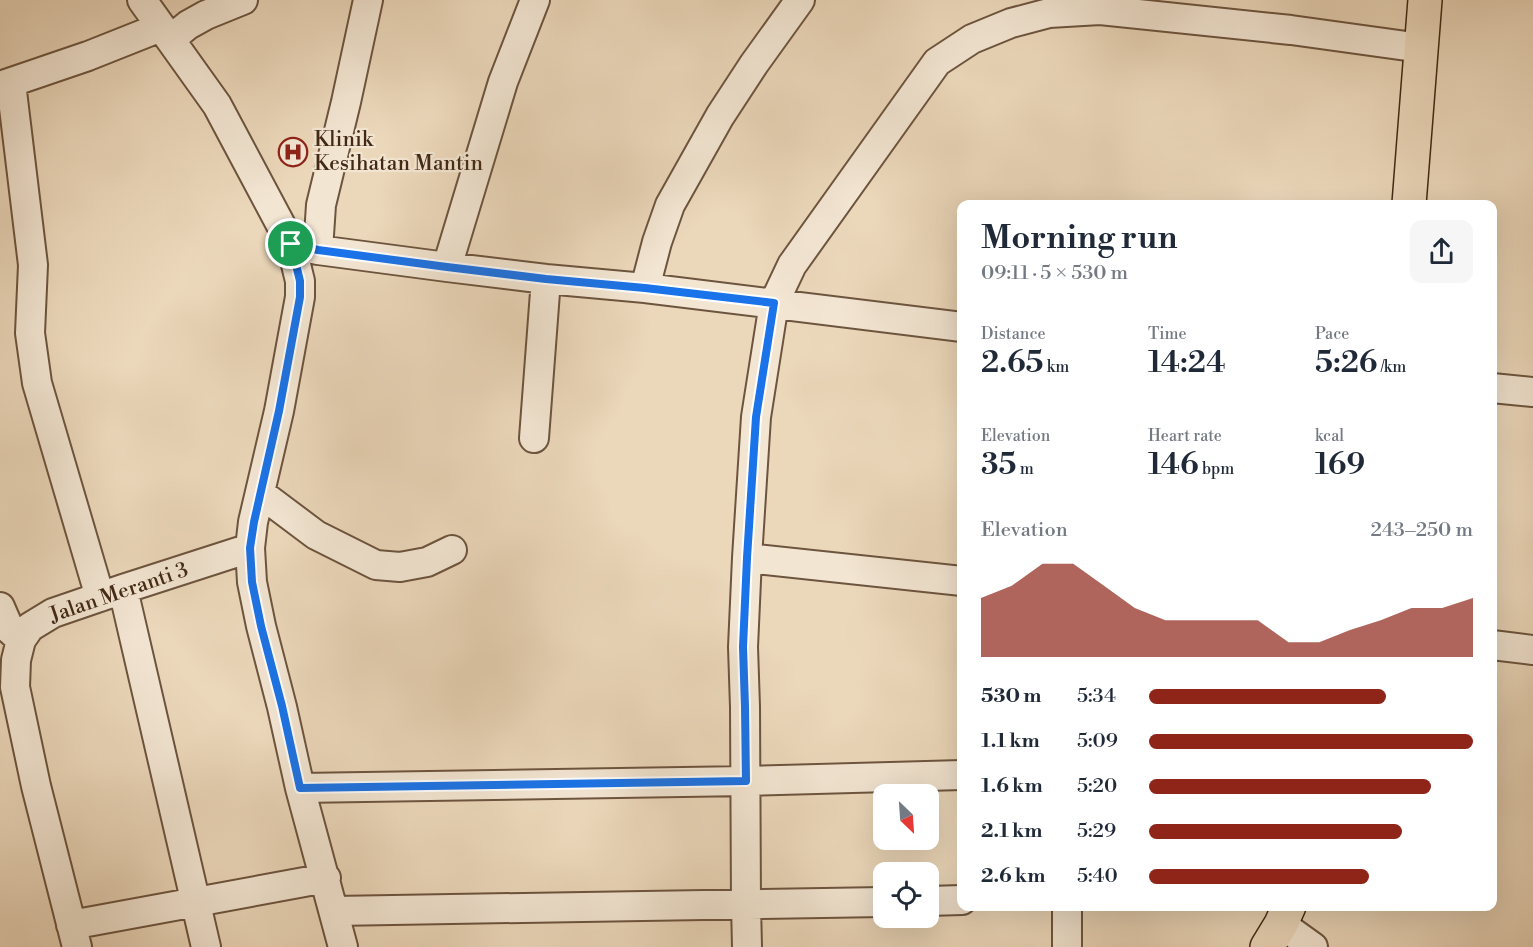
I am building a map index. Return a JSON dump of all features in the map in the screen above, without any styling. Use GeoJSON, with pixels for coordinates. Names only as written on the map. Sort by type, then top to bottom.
{"type":"FeatureCollection","features":[{"type":"Feature","properties":{"kind":"main road"},"geometry":{"type":"LineString","coordinates":[[1409,200],[1425,0]]}},
{"type":"Feature","properties":{"kind":"street"},"geometry":{"type":"LineString","coordinates":[[142,0],[217,105],[305,247]]}},
{"type":"Feature","properties":{"kind":"street"},"geometry":{"type":"LineString","coordinates":[[206,947],[111,593],[37,383],[30,333],[33,265],[5,84],[166,33],[243,0]]}},
{"type":"Feature","properties":{"kind":"street"},"geometry":{"type":"LineString","coordinates":[[343,947],[300,788],[261,626],[252,582],[250,548],[300,297],[305,247],[321,205],[368,0]]}},
{"type":"Feature","properties":{"kind":"street"},"geometry":{"type":"LineString","coordinates":[[447,267],[503,82],[535,0]]}},
{"type":"Feature","properties":{"kind":"street"},"geometry":{"type":"LineString","coordinates":[[645,288],[670,205],[720,116],[754,63],[800,0]]}},
{"type":"Feature","properties":{"kind":"street"},"geometry":{"type":"LineString","coordinates":[[747,947],[743,647],[756,417],[774,303],[792,265],[937,62],[972,39],[1011,23],[1049,13],[1100,10],[1290,30],[1421,48]]}},
{"type":"Feature","properties":{"kind":"street"},"geometry":{"type":"LineString","coordinates":[[305,247],[447,267],[774,303],[957,326]]}},
{"type":"Feature","properties":{"kind":"street"},"geometry":{"type":"LineString","coordinates":[[534,438],[546,279]]}},
{"type":"Feature","properties":{"kind":"street"},"geometry":{"type":"LineString","coordinates":[[1497,389],[1533,393]]}},
{"type":"Feature","properties":{"kind":"street"},"geometry":{"type":"LineString","coordinates":[[260,493],[316,535],[376,565],[400,567],[428,562],[452,550]]}},
{"type":"Feature","properties":{"kind":"street","name":"Jalan Meranti 3"},"geometry":{"type":"LineString","coordinates":[[21,640],[30,627],[53,613],[250,548]]}},
{"type":"Feature","properties":{"kind":"street"},"geometry":{"type":"LineString","coordinates":[[747,558],[957,580]]}},
{"type":"Feature","properties":{"kind":"street"},"geometry":{"type":"LineString","coordinates":[[0,607],[10,630],[21,640],[16,660],[15,687],[36,786],[74,936],[195,902],[326,878]]}},
{"type":"Feature","properties":{"kind":"street"},"geometry":{"type":"LineString","coordinates":[[1497,646],[1533,650]]}},
{"type":"Feature","properties":{"kind":"street"},"geometry":{"type":"LineString","coordinates":[[300,788],[957,775]]}},
{"type":"Feature","properties":{"kind":"street"},"geometry":{"type":"LineString","coordinates":[[939,901],[957,900]]}},
{"type":"Feature","properties":{"kind":"street"},"geometry":{"type":"LineString","coordinates":[[334,911],[873,902]]}},
{"type":"Feature","properties":{"kind":"street"},"geometry":{"type":"LineString","coordinates":[[1067,911],[1067,947]]}},
{"type":"Feature","properties":{"kind":"street"},"geometry":{"type":"LineString","coordinates":[[1279,926],[1313,947]]}},
{"type":"Feature","properties":{"kind":"place","name":"Klinik Kesihatan Mantin"},"geometry":{"type":"Point","coordinates":[293,152]}},
{"type":"Feature","properties":{"kind":"route"},"geometry":{"type":"LineString","coordinates":[[291,244],[318,250],[447,267],[774,303],[756,417],[747,558],[743,647],[746,781],[300,788],[261,626],[252,582],[250,548],[300,297],[300,281],[291,244]]}}]}
